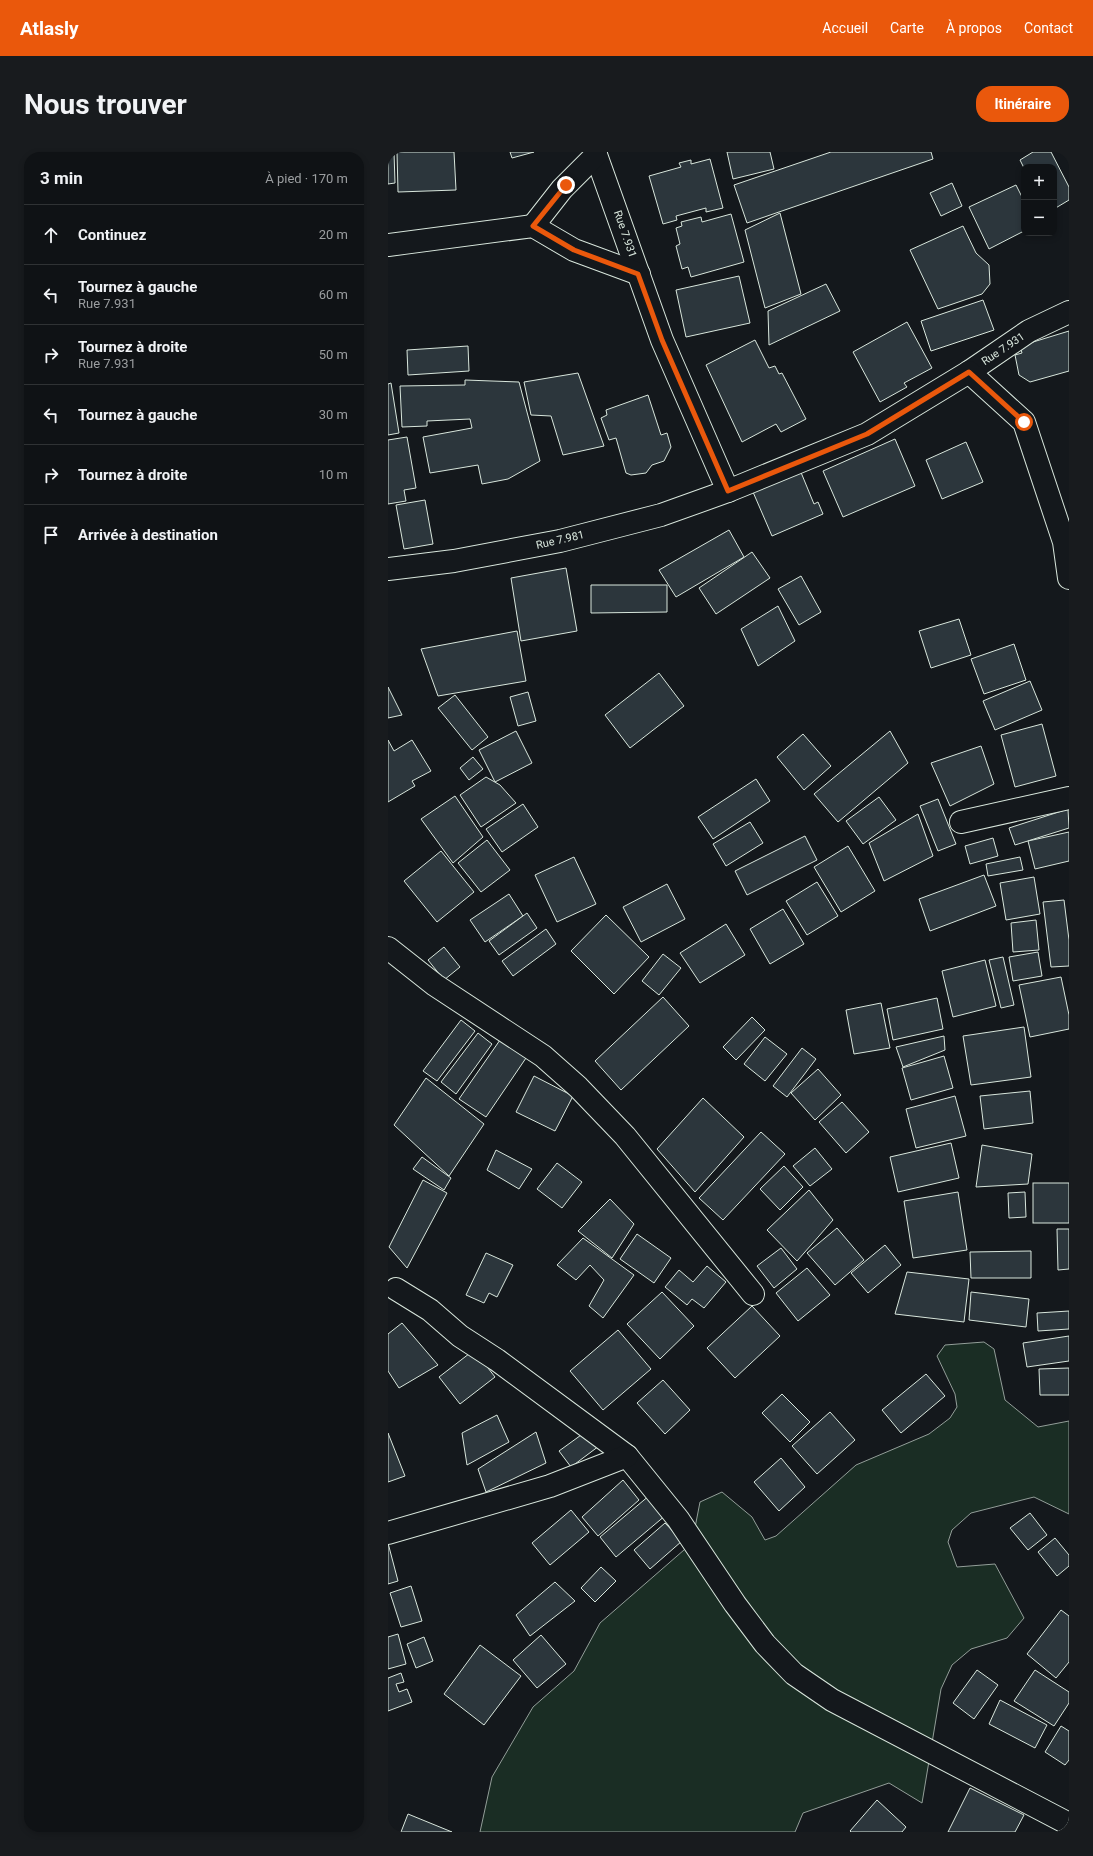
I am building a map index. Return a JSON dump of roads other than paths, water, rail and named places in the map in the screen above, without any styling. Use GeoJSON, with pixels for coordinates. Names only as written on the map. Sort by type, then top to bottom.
{"type":"FeatureCollection","features":[{"type":"Feature","properties":{"kind":"street"},"geometry":{"type":"LineString","coordinates":[[533,226],[566,185],[596,154]]}},
{"type":"Feature","properties":{"kind":"street","name":"Rue 7.931"},"geometry":{"type":"LineString","coordinates":[[596,154],[662,340],[728,491],[867,434],[969,372],[1029,331],[1069,312]]}},
{"type":"Feature","properties":{"kind":"street"},"geometry":{"type":"LineString","coordinates":[[388,246],[533,226],[574,250],[638,274]]}},
{"type":"Feature","properties":{"kind":"street"},"geometry":{"type":"LineString","coordinates":[[969,372],[1024,422],[1064,542],[1069,578]]}},
{"type":"Feature","properties":{"kind":"street","name":"Rue 7.981"},"geometry":{"type":"LineString","coordinates":[[388,569],[454,561],[560,541],[661,515],[728,491]]}},
{"type":"Feature","properties":{"kind":"street"},"geometry":{"type":"LineString","coordinates":[[961,822],[1069,798]]}},
{"type":"Feature","properties":{"kind":"street"},"geometry":{"type":"LineString","coordinates":[[388,948],[435,985],[543,1056],[578,1087],[625,1136],[753,1294]]}},
{"type":"Feature","properties":{"kind":"street"},"geometry":{"type":"LineString","coordinates":[[391,1289],[430,1310],[460,1336],[497,1360],[627,1456],[678,1519],[735,1604],[761,1638],[794,1674],[832,1700],[1069,1824]]}},
{"type":"Feature","properties":{"kind":"street"},"geometry":{"type":"LineString","coordinates":[[388,1533],[550,1486],[627,1456]]}}]}
